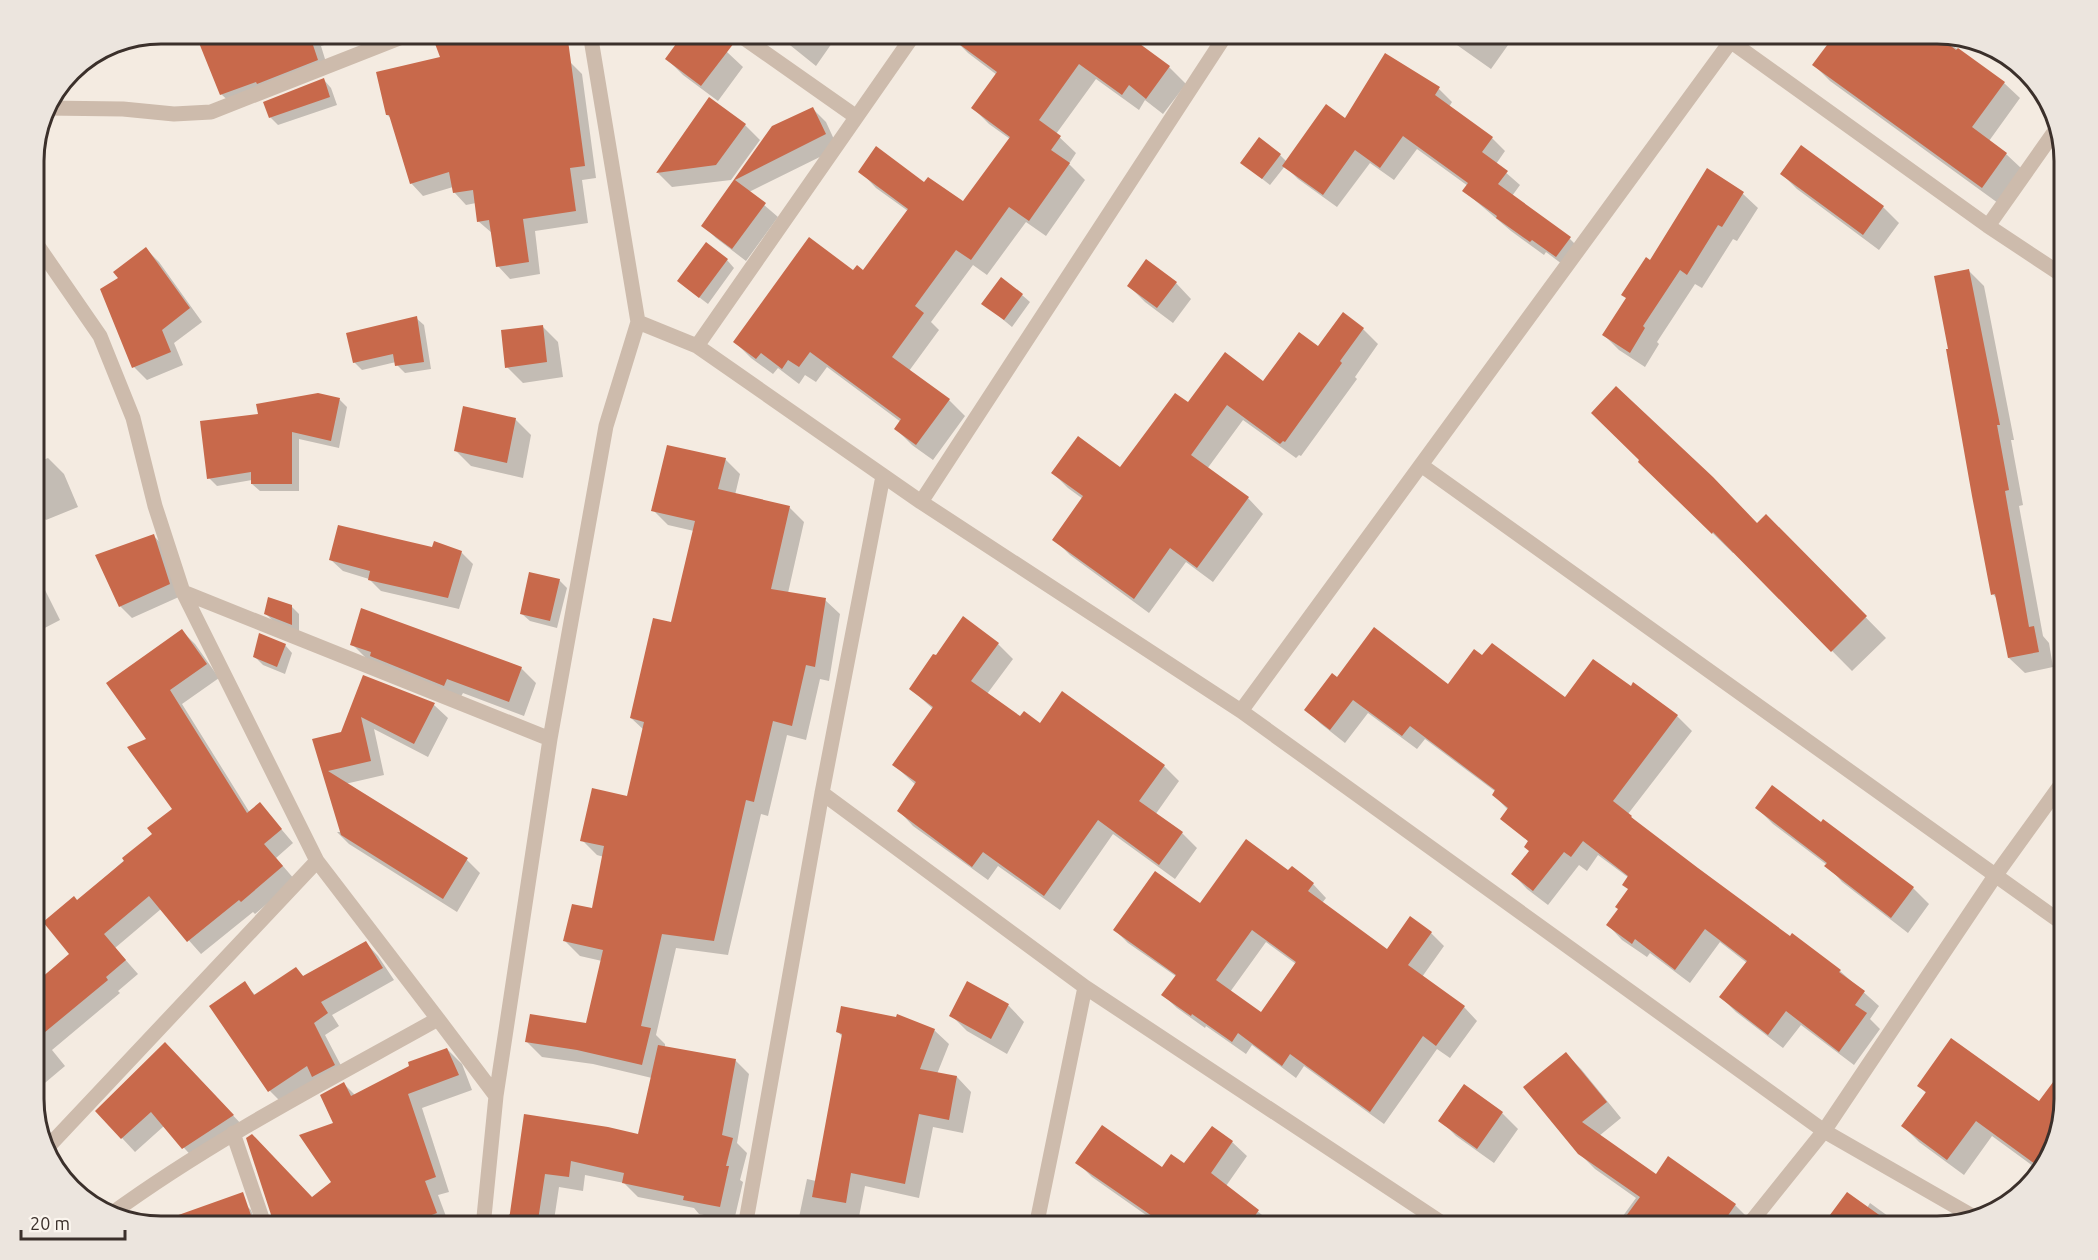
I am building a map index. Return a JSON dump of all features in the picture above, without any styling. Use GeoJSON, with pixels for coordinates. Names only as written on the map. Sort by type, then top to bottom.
{"type":"FeatureCollection","features":[{"type":"Feature","properties":{"kind":"street"},"geometry":{"type":"LineString","coordinates":[[56,108],[123,109],[174,114],[211,112],[384,44]]}},
{"type":"Feature","properties":{"kind":"street"},"geometry":{"type":"LineString","coordinates":[[484,1216],[496,1096],[550,740],[606,426],[638,322],[592,44]]}},
{"type":"Feature","properties":{"kind":"street"},"geometry":{"type":"LineString","coordinates":[[753,44],[855,116]]}},
{"type":"Feature","properties":{"kind":"street"},"geometry":{"type":"LineString","coordinates":[[697,346],[907,44]]}},
{"type":"Feature","properties":{"kind":"street"},"geometry":{"type":"LineString","coordinates":[[921,502],[1213,44]]}},
{"type":"Feature","properties":{"kind":"street"},"geometry":{"type":"LineString","coordinates":[[1241,711],[1421,465],[1720,44]]}},
{"type":"Feature","properties":{"kind":"street"},"geometry":{"type":"LineString","coordinates":[[1735,44],[1988,226],[2054,270]]}},
{"type":"Feature","properties":{"kind":"street"},"geometry":{"type":"LineString","coordinates":[[1988,226],[2052,136]]}},
{"type":"Feature","properties":{"kind":"street"},"geometry":{"type":"LineString","coordinates":[[44,255],[100,336],[133,418],[155,506],[183,592],[317,861],[496,1096]]}},
{"type":"Feature","properties":{"kind":"street"},"geometry":{"type":"LineString","coordinates":[[638,322],[697,346],[921,502],[1241,711],[1824,1131],[1967,1213]]}},
{"type":"Feature","properties":{"kind":"street"},"geometry":{"type":"LineString","coordinates":[[1421,465],[2054,917]]}},
{"type":"Feature","properties":{"kind":"street"},"geometry":{"type":"LineString","coordinates":[[747,1216],[822,793],[883,476]]}},
{"type":"Feature","properties":{"kind":"street"},"geometry":{"type":"LineString","coordinates":[[183,592],[550,740]]}},
{"type":"Feature","properties":{"kind":"street"},"geometry":{"type":"LineString","coordinates":[[822,793],[1085,987],[1431,1216]]}},
{"type":"Feature","properties":{"kind":"street"},"geometry":{"type":"LineString","coordinates":[[1756,1216],[1824,1131],[1995,876],[2054,794]]}},
{"type":"Feature","properties":{"kind":"street"},"geometry":{"type":"LineString","coordinates":[[52,1143],[317,861]]}},
{"type":"Feature","properties":{"kind":"street"},"geometry":{"type":"LineString","coordinates":[[1038,1216],[1085,987]]}},
{"type":"Feature","properties":{"kind":"street"},"geometry":{"type":"LineString","coordinates":[[118,1209],[160,1178],[233,1133],[438,1019]]}},
{"type":"Feature","properties":{"kind":"street"},"geometry":{"type":"LineString","coordinates":[[233,1133],[261,1216]]}},
{"type":"Feature","properties":{"kind":"building"},"geometry":{"type":"Polygon","coordinates":[[[199,44],[313,44],[318,60],[257,84],[256,82],[220,95],[199,44]]]}},
{"type":"Feature","properties":{"kind":"building"},"geometry":{"type":"Polygon","coordinates":[[[435,44],[568,44],[585,166],[570,168],[576,211],[523,219],[529,262],[496,267],[489,220],[477,222],[473,190],[453,193],[449,172],[410,184],[389,115],[386,115],[376,72],[440,57],[435,44]]]}},
{"type":"Feature","properties":{"kind":"building"},"geometry":{"type":"Polygon","coordinates":[[[676,44],[733,44],[701,86],[665,59],[676,44]]]}},
{"type":"Feature","properties":{"kind":"building"},"geometry":{"type":"Polygon","coordinates":[[[959,44],[1140,44],[1170,66],[1146,99],[1129,85],[1122,95],[1079,64],[1039,120],[1061,136],[1051,150],[1070,163],[1029,221],[1009,207],[971,260],[956,250],[915,306],[924,313],[892,357],[950,399],[916,445],[894,429],[901,419],[810,352],[799,367],[788,360],[782,369],[761,353],[756,359],[733,342],[809,237],[853,270],[857,265],[863,270],[908,209],[858,172],[876,146],[924,182],[928,177],[963,201],[1010,137],[971,108],[997,72],[959,44]]]}},
{"type":"Feature","properties":{"kind":"building"},"geometry":{"type":"Polygon","coordinates":[[[1828,44],[1937,44],[1949,45],[1956,50],[1958,48],[2005,82],[1972,127],[2007,153],[1982,188],[1812,65],[1828,44]]]}},
{"type":"Feature","properties":{"kind":"building"},"geometry":{"type":"Polygon","coordinates":[[[1385,53],[1440,87],[1435,95],[1493,137],[1482,152],[1508,171],[1498,184],[1571,237],[1556,257],[1496,218],[1497,216],[1462,191],[1468,183],[1403,136],[1380,168],[1355,150],[1323,195],[1282,166],[1326,104],[1345,118],[1385,53]]]}},
{"type":"Feature","properties":{"kind":"building"},"geometry":{"type":"Polygon","coordinates":[[[324,78],[330,97],[269,118],[263,102],[324,78]]]}},
{"type":"Feature","properties":{"kind":"building"},"geometry":{"type":"Polygon","coordinates":[[[709,97],[746,124],[716,165],[656,173],[709,97]]]}},
{"type":"Feature","properties":{"kind":"building"},"geometry":{"type":"Polygon","coordinates":[[[813,107],[826,134],[735,180],[766,203],[732,249],[701,226],[772,126],[813,107]]]}},
{"type":"Feature","properties":{"kind":"building"},"geometry":{"type":"Polygon","coordinates":[[[1259,137],[1281,154],[1262,179],[1240,163],[1259,137]]]}},
{"type":"Feature","properties":{"kind":"building"},"geometry":{"type":"Polygon","coordinates":[[[1801,145],[1884,206],[1863,235],[1780,174],[1801,145]]]}},
{"type":"Feature","properties":{"kind":"building"},"geometry":{"type":"Polygon","coordinates":[[[1707,168],[1744,192],[1722,227],[1718,225],[1687,275],[1680,270],[1643,326],[1645,328],[1630,353],[1602,335],[1626,298],[1621,295],[1646,257],[1650,260],[1707,168]]]}},
{"type":"Feature","properties":{"kind":"building"},"geometry":{"type":"Polygon","coordinates":[[[706,242],[728,259],[699,298],[677,281],[706,242]]]}},
{"type":"Feature","properties":{"kind":"building"},"geometry":{"type":"Polygon","coordinates":[[[146,247],[190,308],[162,330],[171,352],[132,368],[100,289],[118,278],[113,272],[146,247]]]}},
{"type":"Feature","properties":{"kind":"building"},"geometry":{"type":"Polygon","coordinates":[[[1146,259],[1177,282],[1157,308],[1127,286],[1146,259]]]}},
{"type":"Feature","properties":{"kind":"building"},"geometry":{"type":"Polygon","coordinates":[[[1969,269],[2000,425],[1997,425],[2009,490],[2005,491],[2029,627],[2034,626],[2039,652],[2008,658],[1995,594],[1991,595],[1934,276],[1969,269]]]}},
{"type":"Feature","properties":{"kind":"building"},"geometry":{"type":"Polygon","coordinates":[[[1001,277],[1023,294],[1004,320],[981,304],[1001,277]]]}},
{"type":"Feature","properties":{"kind":"building"},"geometry":{"type":"Polygon","coordinates":[[[1343,312],[1364,328],[1340,361],[1342,363],[1285,442],[1280,444],[1227,405],[1191,455],[1249,497],[1197,568],[1170,548],[1134,599],[1052,540],[1083,496],[1051,473],[1078,436],[1120,467],[1175,393],[1188,402],[1225,352],[1263,381],[1299,332],[1318,346],[1343,312]]]}},
{"type":"Feature","properties":{"kind":"building"},"geometry":{"type":"Polygon","coordinates":[[[417,316],[424,362],[395,366],[393,354],[353,363],[346,333],[417,316]]]}},
{"type":"Feature","properties":{"kind":"building"},"geometry":{"type":"Polygon","coordinates":[[[543,325],[547,362],[505,368],[501,330],[543,325]]]}},
{"type":"Feature","properties":{"kind":"building"},"geometry":{"type":"Polygon","coordinates":[[[1616,386],[1713,477],[1757,523],[1766,514],[1867,616],[1831,652],[1591,413],[1616,386]]]}},
{"type":"Feature","properties":{"kind":"building"},"geometry":{"type":"Polygon","coordinates":[[[318,393],[340,398],[331,441],[292,432],[292,484],[251,484],[251,472],[207,479],[200,421],[258,414],[256,404],[318,393]]]}},
{"type":"Feature","properties":{"kind":"building"},"geometry":{"type":"Polygon","coordinates":[[[463,406],[516,418],[507,463],[454,451],[463,406]]]}},
{"type":"Feature","properties":{"kind":"building"},"geometry":{"type":"Polygon","coordinates":[[[667,445],[726,458],[718,489],[790,506],[771,589],[826,598],[815,667],[806,665],[792,726],[773,721],[754,802],[746,800],[714,941],[662,934],[641,1026],[651,1028],[642,1065],[577,1050],[525,1042],[530,1014],[586,1023],[603,950],[563,941],[572,904],[592,908],[604,846],[580,841],[592,788],[627,796],[644,722],[630,718],[653,618],[671,622],[695,521],[651,511],[667,445]]]}},
{"type":"Feature","properties":{"kind":"building"},"geometry":{"type":"Polygon","coordinates":[[[338,525],[432,547],[434,541],[462,551],[448,598],[368,580],[370,571],[329,560],[338,525]]]}},
{"type":"Feature","properties":{"kind":"building"},"geometry":{"type":"Polygon","coordinates":[[[154,534],[170,584],[119,607],[95,555],[154,534]]]}},
{"type":"Feature","properties":{"kind":"building"},"geometry":{"type":"Polygon","coordinates":[[[529,572],[560,579],[550,621],[520,614],[529,572]]]}},
{"type":"Feature","properties":{"kind":"building"},"geometry":{"type":"Polygon","coordinates":[[[268,597],[292,605],[292,625],[264,614],[268,597]]]}},
{"type":"Feature","properties":{"kind":"building"},"geometry":{"type":"Polygon","coordinates":[[[361,608],[522,667],[509,702],[447,679],[444,686],[370,656],[371,652],[350,645],[361,608]]]}},
{"type":"Feature","properties":{"kind":"building"},"geometry":{"type":"Polygon","coordinates":[[[963,616],[999,643],[971,681],[1020,716],[1024,711],[1040,723],[1062,691],[1165,765],[1139,801],[1183,832],[1159,865],[1098,820],[1044,896],[983,852],[972,867],[897,811],[916,782],[892,765],[933,707],[909,689],[963,616]]]}},
{"type":"Feature","properties":{"kind":"building"},"geometry":{"type":"Polygon","coordinates":[[[1374,627],[1448,684],[1474,649],[1482,655],[1492,643],[1565,697],[1593,659],[1631,686],[1633,682],[1678,715],[1613,801],[1631,817],[1790,936],[1792,933],[1865,991],[1855,1005],[1867,1013],[1839,1052],[1786,1011],[1768,1035],[1719,997],[1747,961],[1705,929],[1675,970],[1635,939],[1632,944],[1606,925],[1618,909],[1615,907],[1628,889],[1622,885],[1628,876],[1583,841],[1571,857],[1564,852],[1533,891],[1511,874],[1529,851],[1524,847],[1528,841],[1500,819],[1508,808],[1492,795],[1495,790],[1410,726],[1402,736],[1353,700],[1330,730],[1304,710],[1332,673],[1337,677],[1374,627]]]}},
{"type":"Feature","properties":{"kind":"building"},"geometry":{"type":"Polygon","coordinates":[[[182,629],[207,664],[170,690],[247,813],[260,802],[282,829],[264,844],[283,866],[241,902],[239,900],[187,942],[149,896],[104,934],[126,960],[106,977],[108,980],[44,1033],[44,976],[69,954],[44,921],[74,896],[77,900],[124,861],[122,858],[152,834],[147,828],[172,809],[127,747],[146,739],[106,683],[182,629]]]}},
{"type":"Feature","properties":{"kind":"building"},"geometry":{"type":"Polygon","coordinates":[[[259,633],[286,644],[277,667],[253,657],[259,633]]]}},
{"type":"Feature","properties":{"kind":"building"},"geometry":{"type":"Polygon","coordinates":[[[363,675],[435,703],[414,744],[361,717],[371,761],[328,771],[468,858],[443,899],[341,835],[312,739],[341,732],[363,675]]]}},
{"type":"Feature","properties":{"kind":"building"},"geometry":{"type":"Polygon","coordinates":[[[1772,785],[1821,822],[1823,819],[1914,887],[1891,918],[1824,866],[1827,863],[1755,808],[1772,785]]]}},
{"type":"Feature","properties":{"kind":"building"},"geometry":{"type":"Polygon","coordinates":[[[1246,839],[1288,870],[1292,866],[1314,883],[1308,891],[1387,949],[1410,916],[1432,932],[1408,965],[1465,1006],[1436,1046],[1423,1036],[1370,1112],[1290,1054],[1282,1066],[1238,1033],[1232,1042],[1161,995],[1176,975],[1113,930],[1155,871],[1200,903],[1246,839]],[[1252,930],[1216,980],[1261,1012],[1296,962],[1252,930]]]}},
{"type":"Feature","properties":{"kind":"building"},"geometry":{"type":"Polygon","coordinates":[[[366,941],[383,968],[321,1002],[328,1013],[314,1023],[335,1065],[312,1077],[307,1066],[268,1092],[209,1006],[245,981],[254,995],[296,967],[303,976],[366,941]]]}},
{"type":"Feature","properties":{"kind":"building"},"geometry":{"type":"Polygon","coordinates":[[[967,981],[1009,1004],[991,1039],[949,1016],[967,981]]]}},
{"type":"Feature","properties":{"kind":"building"},"geometry":{"type":"Polygon","coordinates":[[[841,1006],[896,1017],[897,1014],[935,1029],[920,1069],[957,1076],[949,1120],[919,1114],[905,1184],[851,1173],[846,1203],[812,1197],[842,1034],[836,1032],[841,1006]]]}},
{"type":"Feature","properties":{"kind":"building"},"geometry":{"type":"Polygon","coordinates":[[[1951,1038],[2039,1101],[2054,1081],[2051,1130],[2039,1158],[2035,1164],[1976,1121],[1947,1160],[1901,1126],[1926,1092],[1917,1086],[1951,1038]]]}},
{"type":"Feature","properties":{"kind":"building"},"geometry":{"type":"Polygon","coordinates":[[[165,1042],[234,1115],[182,1149],[151,1112],[121,1139],[95,1111],[165,1042]]]}},
{"type":"Feature","properties":{"kind":"building"},"geometry":{"type":"Polygon","coordinates":[[[658,1045],[736,1059],[722,1135],[733,1138],[720,1207],[683,1200],[684,1196],[622,1183],[624,1173],[571,1161],[569,1177],[545,1174],[539,1216],[510,1216],[524,1114],[638,1134],[658,1045]]]}},
{"type":"Feature","properties":{"kind":"building"},"geometry":{"type":"Polygon","coordinates":[[[447,1048],[459,1075],[408,1094],[436,1177],[425,1181],[437,1213],[429,1216],[271,1216],[246,1138],[252,1134],[312,1197],[331,1182],[299,1135],[333,1123],[320,1095],[344,1082],[351,1096],[409,1066],[408,1062],[447,1048]]]}},
{"type":"Feature","properties":{"kind":"building"},"geometry":{"type":"Polygon","coordinates":[[[1566,1052],[1607,1102],[1582,1122],[1656,1174],[1668,1156],[1736,1204],[1728,1216],[1626,1216],[1640,1197],[1578,1154],[1523,1087],[1566,1052]]]}},
{"type":"Feature","properties":{"kind":"building"},"geometry":{"type":"Polygon","coordinates":[[[1464,1084],[1503,1112],[1477,1149],[1438,1121],[1464,1084]]]}},
{"type":"Feature","properties":{"kind":"building"},"geometry":{"type":"Polygon","coordinates":[[[1102,1125],[1162,1167],[1171,1154],[1184,1163],[1212,1126],[1233,1141],[1211,1173],[1259,1210],[1255,1216],[1152,1216],[1075,1163],[1102,1125]]]}},
{"type":"Feature","properties":{"kind":"building"},"geometry":{"type":"Polygon","coordinates":[[[243,1192],[251,1216],[176,1216],[243,1192]]]}},
{"type":"Feature","properties":{"kind":"building"},"geometry":{"type":"Polygon","coordinates":[[[1847,1192],[1881,1216],[1829,1216],[1847,1192]]]}}]}
